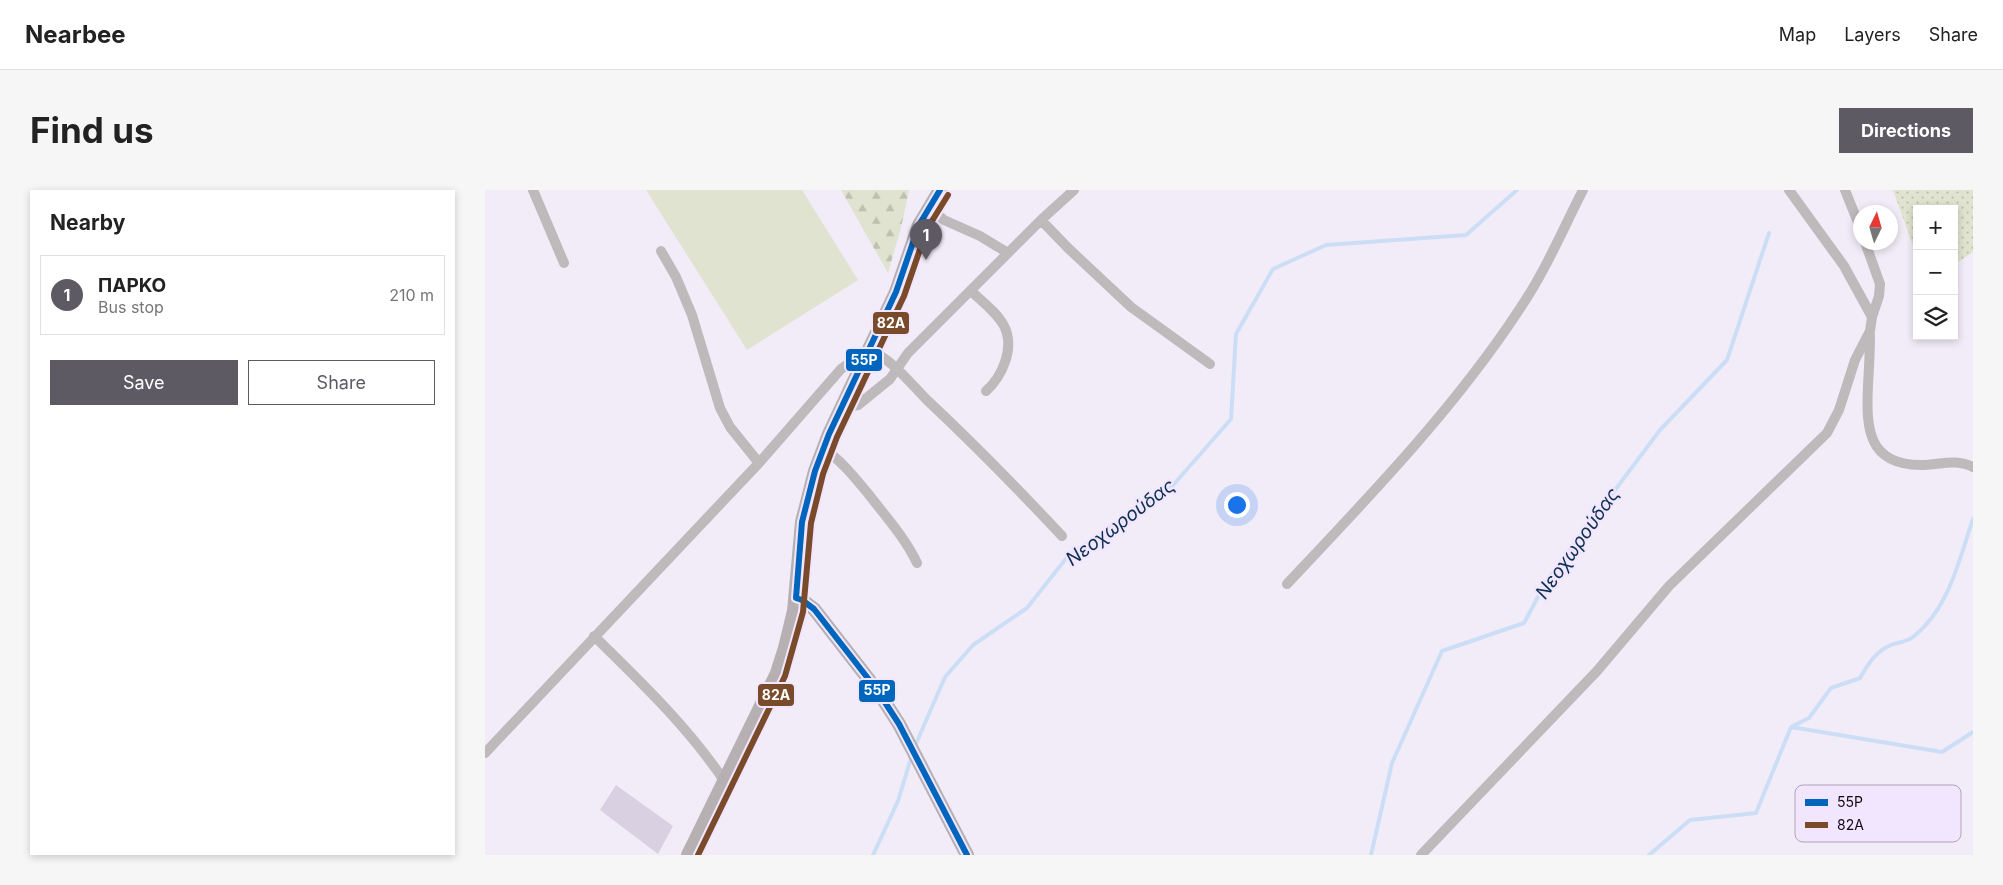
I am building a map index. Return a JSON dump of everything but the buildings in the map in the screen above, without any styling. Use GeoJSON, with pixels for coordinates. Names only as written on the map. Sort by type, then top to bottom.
{"type":"FeatureCollection","features":[{"type":"Feature","properties":{"kind":"street"},"geometry":{"type":"LineString","coordinates":[[533,190],[564,263]]}},
{"type":"Feature","properties":{"kind":"street"},"geometry":{"type":"LineString","coordinates":[[927,190],[931,204],[943,220],[980,236],[1009,253]]}},
{"type":"Feature","properties":{"kind":"street"},"geometry":{"type":"LineString","coordinates":[[688,855],[777,673],[785,648],[796,598],[804,516],[811,483],[823,449],[905,269],[919,225],[940,190]]}},
{"type":"Feature","properties":{"kind":"street"},"geometry":{"type":"LineString","coordinates":[[844,404],[853,406],[858,404],[890,379],[908,353],[1041,220],[1074,190]]}},
{"type":"Feature","properties":{"kind":"street"},"geometry":{"type":"LineString","coordinates":[[1287,584],[1366,500],[1428,429],[1498,340],[1519,312],[1544,270],[1583,190]]}},
{"type":"Feature","properties":{"kind":"street"},"geometry":{"type":"LineString","coordinates":[[1789,190],[1844,266],[1872,317]]}},
{"type":"Feature","properties":{"kind":"street"},"geometry":{"type":"LineString","coordinates":[[1845,190],[1853,210]]}},
{"type":"Feature","properties":{"kind":"street"},"geometry":{"type":"LineString","coordinates":[[1041,220],[1131,307],[1210,364]]}},
{"type":"Feature","properties":{"kind":"street"},"geometry":{"type":"LineString","coordinates":[[1868,250],[1880,284],[1870,332],[1867,406],[1868,428],[1875,446],[1885,457],[1900,463],[1935,465],[1955,462],[1973,467]]}},
{"type":"Feature","properties":{"kind":"street"},"geometry":{"type":"LineString","coordinates":[[661,251],[693,315],[720,408],[730,427],[759,463]]}},
{"type":"Feature","properties":{"kind":"street"},"geometry":{"type":"LineString","coordinates":[[971,292],[991,309],[1003,323],[1009,336],[1009,351],[1004,366],[998,378],[986,391]]}},
{"type":"Feature","properties":{"kind":"street"},"geometry":{"type":"LineString","coordinates":[[1421,855],[1591,678],[1669,586],[1827,433],[1839,410],[1855,360],[1870,332]]}},
{"type":"Feature","properties":{"kind":"street"},"geometry":{"type":"LineString","coordinates":[[869,350],[878,354],[897,370],[993,463],[1062,536]]}},
{"type":"Feature","properties":{"kind":"street"},"geometry":{"type":"LineString","coordinates":[[485,753],[759,463],[841,369],[869,350]]}},
{"type":"Feature","properties":{"kind":"street"},"geometry":{"type":"LineString","coordinates":[[823,449],[849,472],[885,515],[905,541],[917,563]]}},
{"type":"Feature","properties":{"kind":"street"},"geometry":{"type":"LineString","coordinates":[[796,598],[814,609],[877,690],[899,724],[967,855]]}},
{"type":"Feature","properties":{"kind":"street"},"geometry":{"type":"LineString","coordinates":[[594,636],[665,709],[707,757],[725,782]]}},
{"type":"Feature","properties":{"kind":"green space"},"geometry":{"type":"Polygon","coordinates":[[[646,190],[802,190],[858,280],[747,350],[646,190]]]}},
{"type":"Feature","properties":{"kind":"green space"},"geometry":{"type":"Polygon","coordinates":[[[841,190],[909,190],[901,228],[888,273],[841,190]]]}},
{"type":"Feature","properties":{"kind":"green space"},"geometry":{"type":"Polygon","coordinates":[[[1893,190],[1973,190],[1973,252],[1958,262],[1958,205],[1913,205],[1913,246],[1893,190]]]}},
{"type":"Feature","properties":{"kind":"waterway","name":"Νεοχωρούδας"},"geometry":{"type":"LineString","coordinates":[[915,746],[945,677],[973,645],[1027,608],[1068,556],[1168,491],[1231,419],[1236,334],[1273,269],[1326,245],[1466,235],[1517,190]]}},
{"type":"Feature","properties":{"kind":"waterway","name":"Νεοχωρούδας"},"geometry":{"type":"LineString","coordinates":[[1371,855],[1392,763],[1442,651],[1524,623],[1546,582],[1660,430],[1727,360],[1769,233]]}},
{"type":"Feature","properties":{"kind":"waterway"},"geometry":{"type":"LineString","coordinates":[[1791,727],[1809,718],[1831,688],[1860,678],[1877,654],[1891,645],[1911,639],[1925,626],[1936,613],[1951,583],[1973,519]]}},
{"type":"Feature","properties":{"kind":"waterway","name":"Νεοχωρούδας"},"geometry":{"type":"LineString","coordinates":[[1649,855],[1690,820],[1756,813],[1791,727],[1942,752],[1973,732]]}},
{"type":"Feature","properties":{"kind":"waterway","name":"Νεοχωρούδας"},"geometry":{"type":"LineString","coordinates":[[873,855],[898,801],[911,758]]}},
{"type":"Feature","properties":{"kind":"transit line","name":"55Ρ"},"geometry":{"type":"LineString","coordinates":[[940,190],[919,225],[896,292],[829,434],[815,471],[802,522],[796,598],[814,609],[877,690],[899,724],[967,855]]}},
{"type":"Feature","properties":{"kind":"transit line","name":"82Α"},"geometry":{"type":"LineString","coordinates":[[698,855],[785,676],[803,612],[811,523],[823,474],[837,437],[904,296],[927,229],[948,195]]}},
{"type":"Feature","properties":{"kind":"place","name":"ΠΑΡΚΟ"},"geometry":{"type":"Point","coordinates":[926,260]}}]}
